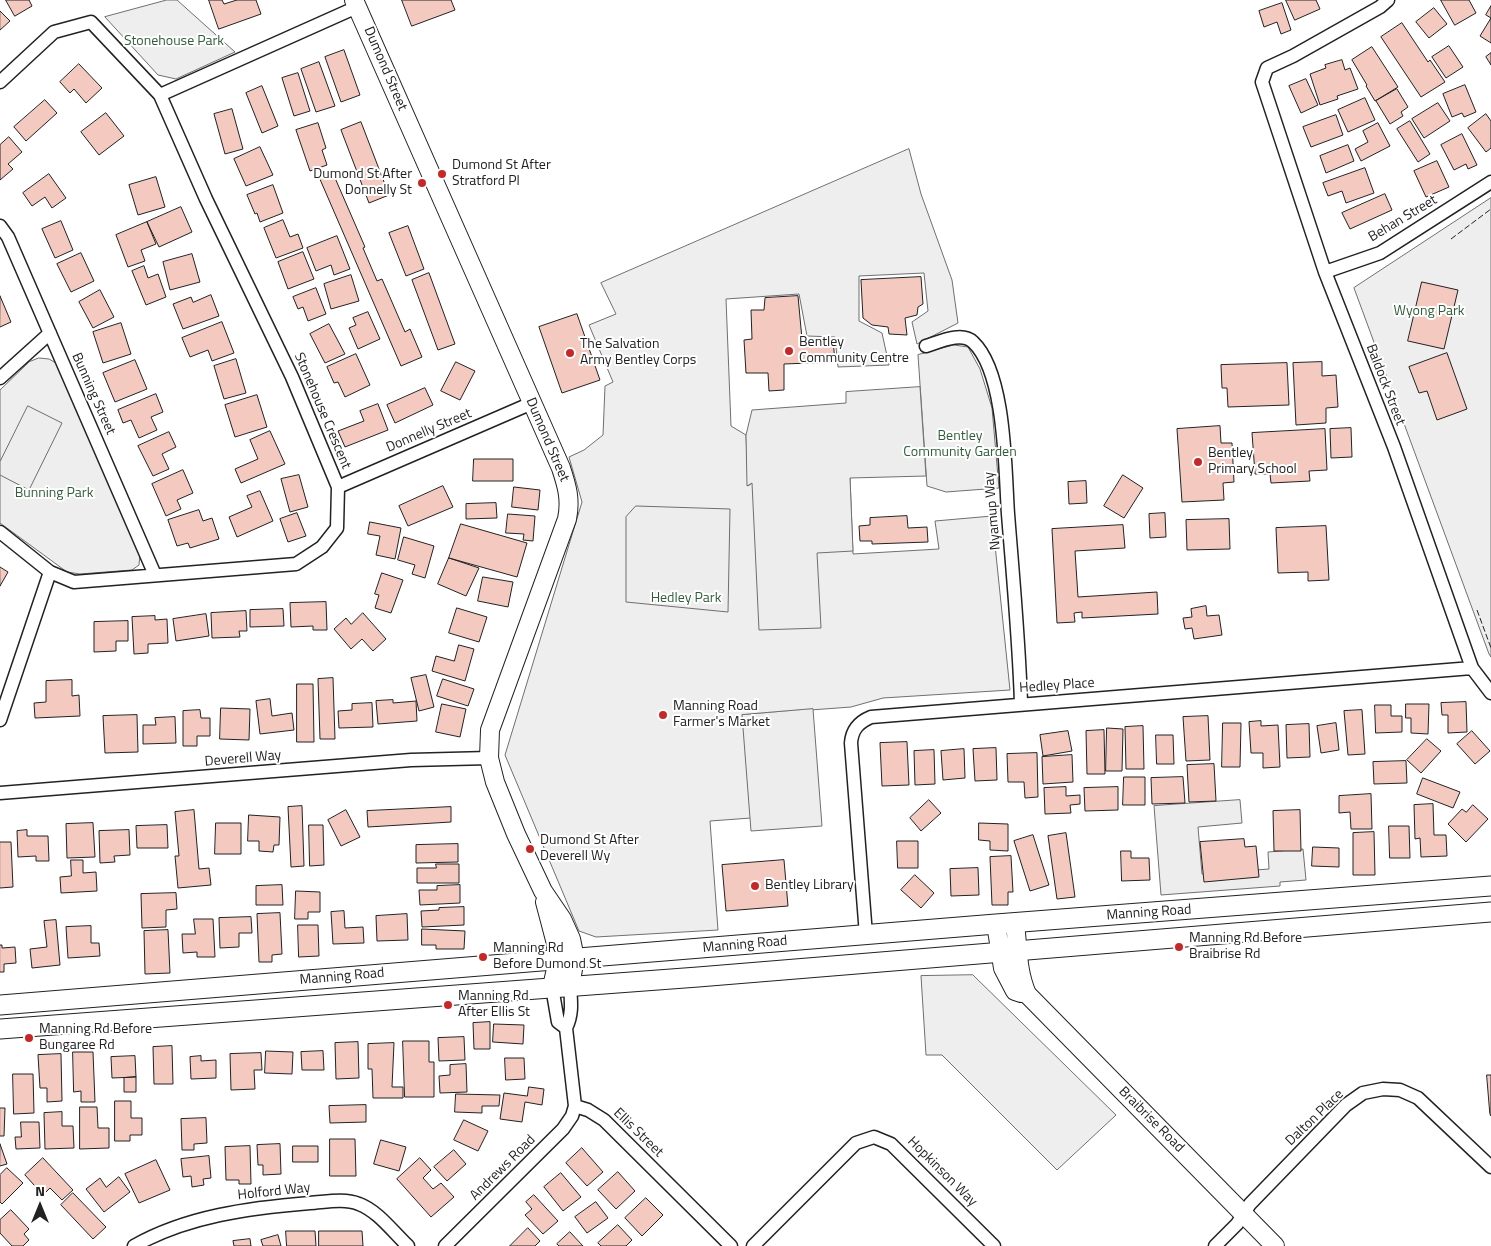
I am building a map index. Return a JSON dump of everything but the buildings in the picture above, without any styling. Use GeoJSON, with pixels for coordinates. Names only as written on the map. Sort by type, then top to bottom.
{"type":"FeatureCollection","features":[{"type":"Feature","properties":{"kind":"main road","name":"Manning Road"},"geometry":{"type":"LineString","coordinates":[[0,1005],[996,924],[1491,886]]}},
{"type":"Feature","properties":{"kind":"main road","name":"Manning Road"},"geometry":{"type":"LineString","coordinates":[[0,1029],[698,977],[1491,912]]}},
{"type":"Feature","properties":{"kind":"street","name":"Baldock Street"},"geometry":{"type":"LineString","coordinates":[[1388,0],[1380,7],[1293,56],[1267,68],[1262,82],[1325,272],[1394,446],[1472,668],[1491,693]]}},
{"type":"Feature","properties":{"kind":"street"},"geometry":{"type":"LineString","coordinates":[[160,95],[356,3]]}},
{"type":"Feature","properties":{"kind":"street","name":"Dumond Street"},"geometry":{"type":"LineString","coordinates":[[356,3],[566,481],[569,510],[494,717],[489,740],[489,758],[495,782],[516,834],[543,891],[562,919],[571,939],[561,986]]}},
{"type":"Feature","properties":{"kind":"street","name":"Stonehouse Crescent"},"geometry":{"type":"LineString","coordinates":[[0,82],[54,32],[91,22],[160,95],[206,199],[292,377],[338,487],[337,528],[322,547],[296,564],[74,582],[50,572],[0,532]]}},
{"type":"Feature","properties":{"kind":"street","name":"Behan Street"},"geometry":{"type":"LineString","coordinates":[[1325,272],[1380,253],[1491,182]]}},
{"type":"Feature","properties":{"kind":"street","name":"Bunning Street"},"geometry":{"type":"LineString","coordinates":[[0,226],[8,237],[155,575]]}},
{"type":"Feature","properties":{"kind":"street"},"geometry":{"type":"LineString","coordinates":[[0,378],[50,334]]}},
{"type":"Feature","properties":{"kind":"street","name":"Nyamup Way"},"geometry":{"type":"LineString","coordinates":[[926,346],[954,338],[972,340],[983,356],[994,384],[1002,427],[1018,618],[1022,703]]}},
{"type":"Feature","properties":{"kind":"street","name":"Donnelly Street"},"geometry":{"type":"LineString","coordinates":[[338,487],[532,403]]}},
{"type":"Feature","properties":{"kind":"street"},"geometry":{"type":"LineString","coordinates":[[0,720],[50,572]]}},
{"type":"Feature","properties":{"kind":"street","name":"Hedley Place"},"geometry":{"type":"LineString","coordinates":[[866,935],[851,743],[854,729],[866,719],[882,715],[1022,703],[1472,668]]}},
{"type":"Feature","properties":{"kind":"street","name":"Deverell Way"},"geometry":{"type":"LineString","coordinates":[[0,793],[411,760],[489,758]]}},
{"type":"Feature","properties":{"kind":"street","name":"Braibrise Road"},"geometry":{"type":"LineString","coordinates":[[1009,951],[1015,923]]}},
{"type":"Feature","properties":{"kind":"street","name":"Braibrise Road"},"geometry":{"type":"LineString","coordinates":[[996,924],[1018,967],[1027,994],[1275,1246]]}},
{"type":"Feature","properties":{"kind":"street"},"geometry":{"type":"LineString","coordinates":[[561,986],[558,1022],[566,1028]]}},
{"type":"Feature","properties":{"kind":"street"},"geometry":{"type":"LineString","coordinates":[[561,986],[571,1001],[570,1019],[566,1028],[575,1106]]}},
{"type":"Feature","properties":{"kind":"street","name":"Dalton Place"},"geometry":{"type":"LineString","coordinates":[[1215,1246],[1237,1224],[1250,1204],[1346,1105],[1363,1093],[1383,1089],[1400,1090],[1418,1098],[1491,1167]]}},
{"type":"Feature","properties":{"kind":"street","name":"Andrews Road"},"geometry":{"type":"LineString","coordinates":[[445,1246],[563,1129],[572,1116],[575,1106]]}},
{"type":"Feature","properties":{"kind":"street","name":"Ellis Street"},"geometry":{"type":"LineString","coordinates":[[575,1106],[588,1110],[604,1120],[730,1246]]}},
{"type":"Feature","properties":{"kind":"street","name":"Hopkinson Way"},"geometry":{"type":"LineString","coordinates":[[753,1246],[856,1143],[874,1137],[892,1144],[994,1246]]}},
{"type":"Feature","properties":{"kind":"street","name":"Holford Way"},"geometry":{"type":"LineString","coordinates":[[134,1246],[146,1239],[208,1217],[256,1208],[340,1201],[358,1203],[373,1212],[408,1246]]}},
{"type":"Feature","properties":{"kind":"green space","name":"Stonehouse Park"},"geometry":{"type":"Polygon","coordinates":[[[167,0],[177,0],[235,52],[176,79],[158,75],[105,17],[167,0]]]}},
{"type":"Feature","properties":{"kind":"green space","name":"Hedley Park"},"geometry":{"type":"Polygon","coordinates":[[[909,149],[921,194],[952,280],[958,323],[917,344],[912,322],[928,311],[924,273],[859,276],[859,321],[882,333],[889,365],[838,367],[835,337],[807,336],[799,294],[726,299],[731,426],[746,435],[748,486],[752,483],[850,478],[853,554],[939,549],[935,521],[992,516],[1010,690],[883,698],[851,707],[743,715],[751,818],[710,821],[718,930],[596,937],[579,931],[505,755],[582,502],[569,457],[584,450],[603,435],[605,386],[613,382],[589,325],[616,314],[601,283],[909,149]]]}},
{"type":"Feature","properties":{"kind":"green space","name":"Wyong Park"},"geometry":{"type":"Polygon","coordinates":[[[1491,198],[1491,657],[1354,288],[1491,198]]]}},
{"type":"Feature","properties":{"kind":"green space","name":"Bentley Community Garden"},"geometry":{"type":"Polygon","coordinates":[[[954,345],[968,347],[980,369],[992,408],[999,488],[946,492],[927,486],[918,355],[954,345]]]}},
{"type":"Feature","properties":{"kind":"green space","name":"Bunning Park"},"geometry":{"type":"Polygon","coordinates":[[[39,358],[49,359],[56,363],[140,554],[139,565],[132,570],[80,574],[67,572],[0,523],[0,390],[29,362],[39,358]]]}},
{"type":"Feature","properties":{"kind":"green space"},"geometry":{"type":"Polygon","coordinates":[[[973,975],[1116,1115],[1057,1170],[942,1055],[926,1055],[921,976],[973,975]]]}},
{"type":"Feature","properties":{"kind":"shaded area"},"geometry":{"type":"Polygon","coordinates":[[[920,387],[926,476],[850,478],[853,551],[817,553],[821,628],[759,630],[752,483],[747,486],[746,435],[752,410],[846,403],[846,392],[920,387]]]}},
{"type":"Feature","properties":{"kind":"shaded area"},"geometry":{"type":"Polygon","coordinates":[[[28,406],[62,423],[29,490],[0,475],[0,462],[28,406]]]}},
{"type":"Feature","properties":{"kind":"shaded area"},"geometry":{"type":"Polygon","coordinates":[[[636,506],[730,509],[728,612],[626,602],[626,517],[636,506]]]}},
{"type":"Feature","properties":{"kind":"shaded area"},"geometry":{"type":"Polygon","coordinates":[[[813,709],[822,826],[751,831],[742,715],[813,709]]]}},
{"type":"Feature","properties":{"kind":"shaded area"},"geometry":{"type":"Polygon","coordinates":[[[1240,800],[1242,823],[1198,827],[1202,874],[1269,869],[1268,852],[1303,849],[1306,880],[1280,882],[1280,886],[1161,895],[1154,806],[1240,800]]]}},
{"type":"Feature","properties":{"kind":"fence"},"geometry":{"type":"LineString","coordinates":[[1451,239],[1491,209]]}},
{"type":"Feature","properties":{"kind":"fence"},"geometry":{"type":"LineString","coordinates":[[1477,610],[1491,648]]}},
{"type":"Feature","properties":{"kind":"place","name":"Dumond St After Stratford Pl"},"geometry":{"type":"Point","coordinates":[442,174]}},
{"type":"Feature","properties":{"kind":"place","name":"Dumond St After Donnelly St"},"geometry":{"type":"Point","coordinates":[422,183]}},
{"type":"Feature","properties":{"kind":"place","name":"Bentley Community Centre"},"geometry":{"type":"Point","coordinates":[789,351]}},
{"type":"Feature","properties":{"kind":"place","name":"The Salvation Army Bentley Corps"},"geometry":{"type":"Point","coordinates":[570,353]}},
{"type":"Feature","properties":{"kind":"place","name":"Bentley Primary School"},"geometry":{"type":"Point","coordinates":[1198,462]}},
{"type":"Feature","properties":{"kind":"place","name":"Manning Road Farmer's Market"},"geometry":{"type":"Point","coordinates":[663,715]}},
{"type":"Feature","properties":{"kind":"place","name":"Dumond St After Deverell Wy"},"geometry":{"type":"Point","coordinates":[530,849]}},
{"type":"Feature","properties":{"kind":"place","name":"Bentley Library"},"geometry":{"type":"Point","coordinates":[755,886]}},
{"type":"Feature","properties":{"kind":"place","name":"Manning Rd Before Braibrise Rd"},"geometry":{"type":"Point","coordinates":[1179,947]}},
{"type":"Feature","properties":{"kind":"place","name":"Manning Rd Before Dumond St"},"geometry":{"type":"Point","coordinates":[483,957]}},
{"type":"Feature","properties":{"kind":"place","name":"Manning Rd After Ellis St"},"geometry":{"type":"Point","coordinates":[448,1005]}},
{"type":"Feature","properties":{"kind":"place","name":"Manning Rd Before Bungaree Rd"},"geometry":{"type":"Point","coordinates":[29,1038]}}]}
